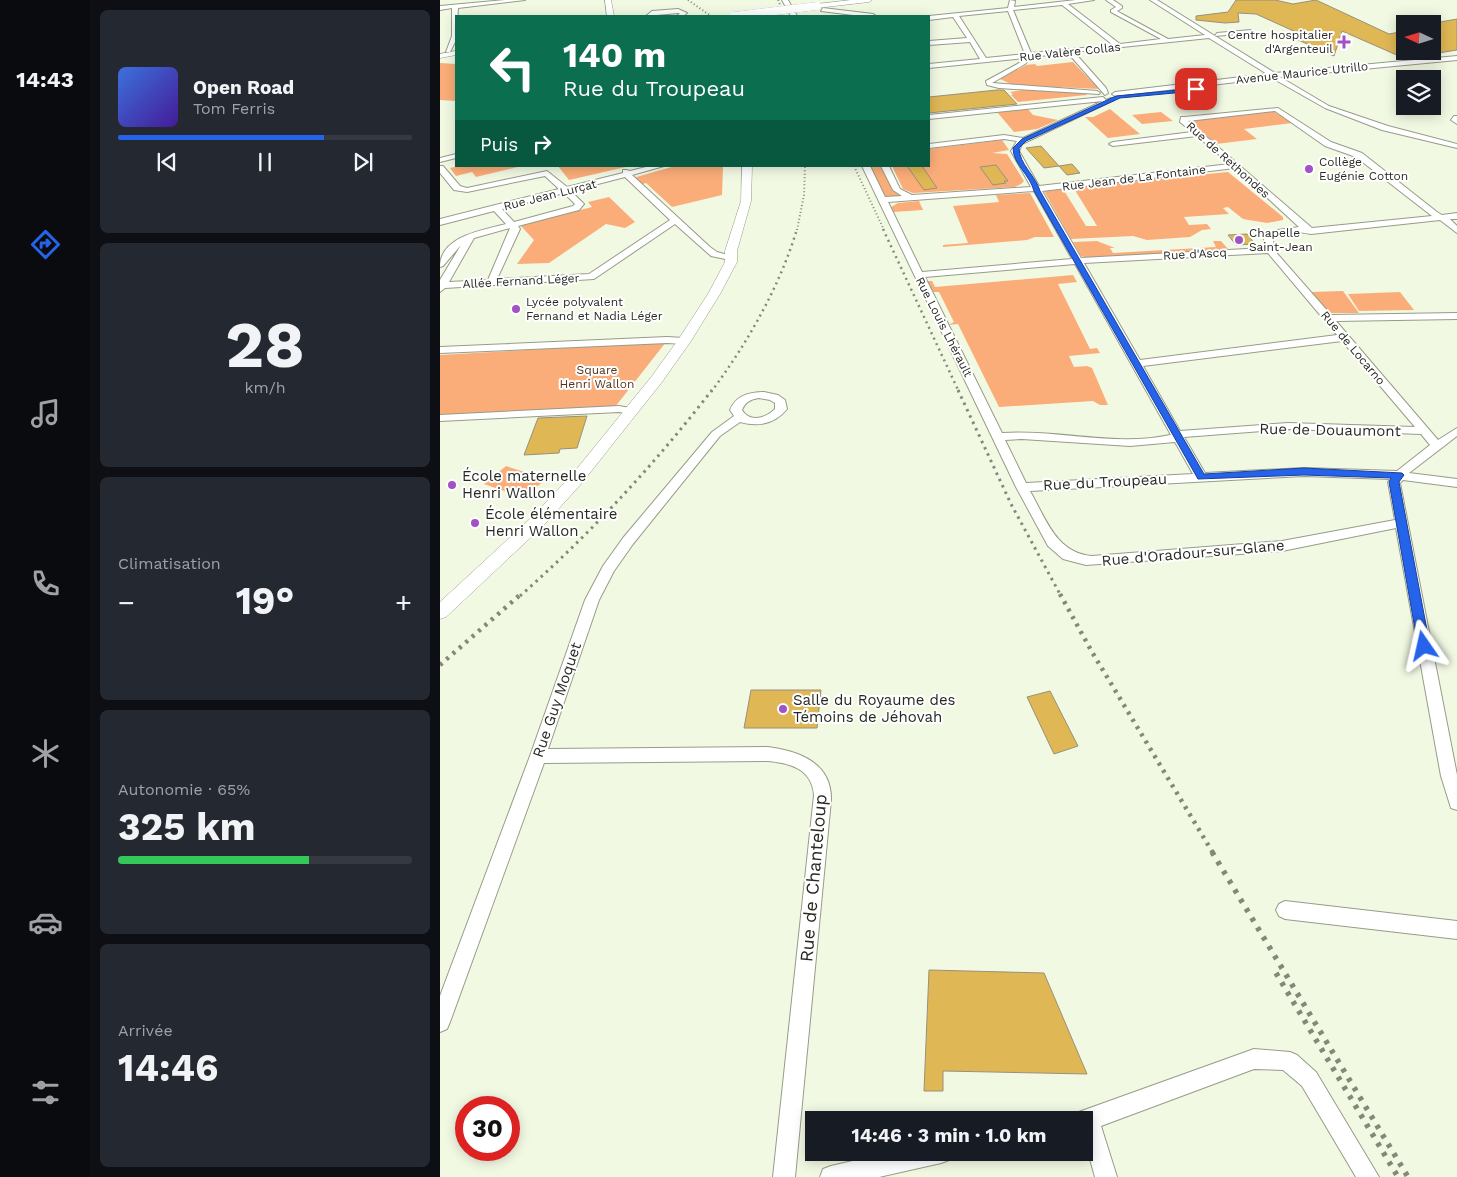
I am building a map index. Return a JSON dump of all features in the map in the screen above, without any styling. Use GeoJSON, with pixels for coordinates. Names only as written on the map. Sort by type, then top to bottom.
{"type":"FeatureCollection","features":[{"type":"Feature","properties":{"kind":"main road"},"geometry":{"type":"LineString","coordinates":[[608,0],[611,15]]}},
{"type":"Feature","properties":{"kind":"main road"},"geometry":{"type":"LineString","coordinates":[[745,15],[820,8],[869,0]]}},
{"type":"Feature","properties":{"kind":"main road"},"geometry":{"type":"LineString","coordinates":[[440,56],[452,52]]}},
{"type":"Feature","properties":{"kind":"main road"},"geometry":{"type":"LineString","coordinates":[[440,611],[538,521],[576,480],[684,341],[714,294],[731,262],[730,257],[746,201],[747,167]]}},
{"type":"Feature","properties":{"kind":"street"},"geometry":{"type":"LineString","coordinates":[[440,8],[522,0]]}},
{"type":"Feature","properties":{"kind":"street"},"geometry":{"type":"LineString","coordinates":[[785,0],[793,15]]}},
{"type":"Feature","properties":{"kind":"street"},"geometry":{"type":"LineString","coordinates":[[1012,0],[1010,8],[1029,56],[1023,63],[988,82],[989,84],[1108,96]]}},
{"type":"Feature","properties":{"kind":"street"},"geometry":{"type":"LineString","coordinates":[[930,18],[1091,0]]}},
{"type":"Feature","properties":{"kind":"street"},"geometry":{"type":"LineString","coordinates":[[1109,0],[1120,7],[1113,11],[1129,22],[1152,31],[1168,41]]}},
{"type":"Feature","properties":{"kind":"street"},"geometry":{"type":"LineString","coordinates":[[1153,0],[1281,77],[1322,104],[1361,121],[1403,134],[1457,146]]}},
{"type":"Feature","properties":{"kind":"street"},"geometry":{"type":"LineString","coordinates":[[1161,0],[1273,76],[1281,77]]}},
{"type":"Feature","properties":{"kind":"street"},"geometry":{"type":"LineString","coordinates":[[1063,3],[1120,47]]}},
{"type":"Feature","properties":{"kind":"street"},"geometry":{"type":"LineString","coordinates":[[452,52],[455,6]]}},
{"type":"Feature","properties":{"kind":"street"},"geometry":{"type":"LineString","coordinates":[[820,8],[866,15]]}},
{"type":"Feature","properties":{"kind":"street"},"geometry":{"type":"LineString","coordinates":[[649,15],[652,13],[675,11],[684,14],[682,15]]}},
{"type":"Feature","properties":{"kind":"street"},"geometry":{"type":"LineString","coordinates":[[955,15],[985,60]]}},
{"type":"Feature","properties":{"kind":"street","name":"Rue Valère Collas"},"geometry":{"type":"LineString","coordinates":[[930,66],[1120,47],[1249,31]]}},
{"type":"Feature","properties":{"kind":"street"},"geometry":{"type":"LineString","coordinates":[[930,43],[971,40]]}},
{"type":"Feature","properties":{"kind":"street"},"geometry":{"type":"LineString","coordinates":[[1070,52],[1104,89],[1108,96]]}},
{"type":"Feature","properties":{"kind":"street","name":"Avenue Maurice Utrillo"},"geometry":{"type":"LineString","coordinates":[[1441,59],[1457,58]]}},
{"type":"Feature","properties":{"kind":"street","name":"Avenue Maurice Utrillo"},"geometry":{"type":"LineString","coordinates":[[1108,96],[1430,60]]}},
{"type":"Feature","properties":{"kind":"street","name":"Avenue Maurice Utrillo"},"geometry":{"type":"LineString","coordinates":[[1281,77],[1289,79],[1430,60]]}},
{"type":"Feature","properties":{"kind":"street","name":"Avenue Maurice Utrillo"},"geometry":{"type":"LineString","coordinates":[[930,117],[1273,76]]}},
{"type":"Feature","properties":{"kind":"street"},"geometry":{"type":"LineString","coordinates":[[1289,79],[1323,100],[1366,118],[1410,132],[1457,142]]}},
{"type":"Feature","properties":{"kind":"street"},"geometry":{"type":"LineString","coordinates":[[1108,96],[1024,140],[1019,143],[1015,151],[1201,477]]}},
{"type":"Feature","properties":{"kind":"street","name":"Rue de Rethondes"},"geometry":{"type":"LineString","coordinates":[[1306,229],[1184,122],[1184,119],[1276,109],[1328,144],[1359,155],[1457,230]]}},
{"type":"Feature","properties":{"kind":"street"},"geometry":{"type":"LineString","coordinates":[[1113,144],[1198,134]]}},
{"type":"Feature","properties":{"kind":"street"},"geometry":{"type":"LineString","coordinates":[[930,146],[1004,137],[1024,140]]}},
{"type":"Feature","properties":{"kind":"street"},"geometry":{"type":"LineString","coordinates":[[440,160],[455,156]]}},
{"type":"Feature","properties":{"kind":"street","name":"Rue Jean de La Fontaine"},"geometry":{"type":"LineString","coordinates":[[882,200],[1037,189],[1236,166]]}},
{"type":"Feature","properties":{"kind":"street","name":"Rue Jean Lurçat"},"geometry":{"type":"LineString","coordinates":[[440,220],[648,167]]}},
{"type":"Feature","properties":{"kind":"street","name":"Rue Jean Lurçat"},"geometry":{"type":"LineString","coordinates":[[627,173],[655,167]]}},
{"type":"Feature","properties":{"kind":"street","name":"Rue Louis Lhérault"},"geometry":{"type":"LineString","coordinates":[[866,167],[918,275],[1000,437],[1022,487]]}},
{"type":"Feature","properties":{"kind":"street"},"geometry":{"type":"LineString","coordinates":[[886,167],[897,190],[911,198]]}},
{"type":"Feature","properties":{"kind":"street"},"geometry":{"type":"LineString","coordinates":[[440,168],[456,188],[467,190],[547,173],[580,204],[578,207],[471,236],[457,242],[449,249],[440,264],[441,267],[451,270]]}},
{"type":"Feature","properties":{"kind":"street"},"geometry":{"type":"LineString","coordinates":[[627,173],[707,249],[714,254],[730,257]]}},
{"type":"Feature","properties":{"kind":"street","name":"Rue Jean Lurçat"},"geometry":{"type":"LineString","coordinates":[[440,220],[496,208],[565,189]]}},
{"type":"Feature","properties":{"kind":"street"},"geometry":{"type":"LineString","coordinates":[[490,283],[516,229],[496,208]]}},
{"type":"Feature","properties":{"kind":"street"},"geometry":{"type":"LineString","coordinates":[[1270,250],[1268,239],[1274,233],[1457,216]]}},
{"type":"Feature","properties":{"kind":"street","name":"Allée Fernand Léger"},"geometry":{"type":"LineString","coordinates":[[441,287],[594,276],[676,220]]}},
{"type":"Feature","properties":{"kind":"street"},"geometry":{"type":"LineString","coordinates":[[441,287],[471,236]]}},
{"type":"Feature","properties":{"kind":"street","name":"Rue d'Ascq"},"geometry":{"type":"LineString","coordinates":[[918,275],[1077,261],[1270,250]]}},
{"type":"Feature","properties":{"kind":"street","name":"Rue de Locarno"},"geometry":{"type":"LineString","coordinates":[[1270,250],[1437,446]]}},
{"type":"Feature","properties":{"kind":"street"},"geometry":{"type":"LineString","coordinates":[[1328,318],[1457,316]]}},
{"type":"Feature","properties":{"kind":"street"},"geometry":{"type":"LineString","coordinates":[[1137,364],[1345,338]]}},
{"type":"Feature","properties":{"kind":"street"},"geometry":{"type":"LineString","coordinates":[[440,350],[667,340],[684,341]]}},
{"type":"Feature","properties":{"kind":"street"},"geometry":{"type":"LineString","coordinates":[[440,418],[619,409],[632,410]]}},
{"type":"Feature","properties":{"kind":"street","name":"Rue Guy Moquet"},"geometry":{"type":"LineString","coordinates":[[440,1022],[444,998],[538,756],[592,600],[608,569],[628,541],[716,434],[739,417]]}},
{"type":"Feature","properties":{"kind":"street","name":"Rue de Douaumont"},"geometry":{"type":"LineString","coordinates":[[1177,435],[1288,426],[1423,431]]}},
{"type":"Feature","properties":{"kind":"street"},"geometry":{"type":"LineString","coordinates":[[1457,431],[1398,475],[1394,482],[1400,523],[1457,803]]}},
{"type":"Feature","properties":{"kind":"street"},"geometry":{"type":"LineString","coordinates":[[1000,437],[1022,434],[1055,435],[1124,443],[1174,439],[1177,435]]}},
{"type":"Feature","properties":{"kind":"street","name":"Rue du Troupeau"},"geometry":{"type":"LineString","coordinates":[[1022,487],[1304,472],[1398,475],[1457,483]]}},
{"type":"Feature","properties":{"kind":"street","name":"Rue d'Oradour-sur-Glane"},"geometry":{"type":"LineString","coordinates":[[1022,487],[1055,546],[1072,559],[1082,561],[1206,554],[1282,546],[1400,523]]}},
{"type":"Feature","properties":{"kind":"street","name":"Rue de Chanteloup"},"geometry":{"type":"LineString","coordinates":[[538,756],[768,754],[786,756],[803,762],[816,774],[822,789],[821,810],[784,1177]]}},
{"type":"Feature","properties":{"kind":"street"},"geometry":{"type":"LineString","coordinates":[[1285,910],[1457,930]]}},
{"type":"Feature","properties":{"kind":"street"},"geometry":{"type":"LineString","coordinates":[[1093,1118],[1190,1084],[1244,1062],[1254,1059],[1283,1060],[1290,1062],[1309,1079],[1368,1177]]}},
{"type":"Feature","properties":{"kind":"street"},"geometry":{"type":"LineString","coordinates":[[1093,1138],[1106,1177]]}},
{"type":"Feature","properties":{"kind":"street"},"geometry":{"type":"LineString","coordinates":[[831,1177],[901,1161]]}},
{"type":"Feature","properties":{"kind":"green space"},"geometry":{"type":"Polygon","coordinates":[[[1073,62],[1099,89],[1013,85],[1000,79],[1026,65],[1035,64],[1037,66],[1073,62]]]}},
{"type":"Feature","properties":{"kind":"green space"},"geometry":{"type":"Polygon","coordinates":[[[440,63],[455,64],[455,101],[440,100],[440,63]]]}},
{"type":"Feature","properties":{"kind":"green space"},"geometry":{"type":"Polygon","coordinates":[[[1023,90],[1085,93],[1087,95],[1018,102],[1010,92],[1023,90]]]}},
{"type":"Feature","properties":{"kind":"green space"},"geometry":{"type":"Polygon","coordinates":[[[1027,108],[1033,115],[1058,120],[1037,129],[1014,132],[997,112],[1027,108]]]}},
{"type":"Feature","properties":{"kind":"green space"},"geometry":{"type":"Polygon","coordinates":[[[1110,109],[1140,134],[1108,138],[1085,117],[1093,117],[1110,109]]]}},
{"type":"Feature","properties":{"kind":"green space"},"geometry":{"type":"Polygon","coordinates":[[[1271,110],[1292,123],[1244,129],[1257,139],[1216,144],[1191,122],[1191,121],[1271,110]]]}},
{"type":"Feature","properties":{"kind":"green space"},"geometry":{"type":"Polygon","coordinates":[[[1161,112],[1173,121],[1142,124],[1132,115],[1161,112]]]}},
{"type":"Feature","properties":{"kind":"green space"},"geometry":{"type":"Polygon","coordinates":[[[1002,140],[1009,150],[992,153],[1007,154],[1024,181],[1015,187],[913,193],[903,189],[892,167],[930,167],[930,149],[1002,140]]]}},
{"type":"Feature","properties":{"kind":"green space"},"geometry":{"type":"Polygon","coordinates":[[[518,167],[476,177],[472,172],[456,176],[450,168],[518,167]]]}},
{"type":"Feature","properties":{"kind":"green space"},"geometry":{"type":"Polygon","coordinates":[[[559,167],[626,167],[569,180],[559,167]]]}},
{"type":"Feature","properties":{"kind":"green space"},"geometry":{"type":"Polygon","coordinates":[[[672,167],[723,167],[722,195],[672,207],[646,183],[640,185],[633,178],[672,167]]]}},
{"type":"Feature","properties":{"kind":"green space"},"geometry":{"type":"Polygon","coordinates":[[[869,167],[883,167],[895,191],[905,196],[893,198],[883,195],[869,167]]]}},
{"type":"Feature","properties":{"kind":"green space"},"geometry":{"type":"Polygon","coordinates":[[[1228,172],[1283,217],[1283,220],[1267,223],[1243,219],[1228,207],[1223,208],[1229,214],[1184,217],[1189,225],[1207,224],[1211,229],[1202,230],[1190,237],[1147,240],[1133,236],[1071,239],[1044,191],[1063,189],[1086,226],[1097,226],[1073,187],[1228,172]]]}},
{"type":"Feature","properties":{"kind":"green space"},"geometry":{"type":"Polygon","coordinates":[[[1030,193],[1054,237],[1035,237],[1027,240],[943,247],[943,245],[968,243],[953,206],[999,202],[996,195],[1030,193]]]}},
{"type":"Feature","properties":{"kind":"green space"},"geometry":{"type":"Polygon","coordinates":[[[609,197],[635,222],[625,228],[606,224],[549,263],[517,264],[534,240],[520,225],[592,207],[588,202],[609,197]]]}},
{"type":"Feature","properties":{"kind":"green space"},"geometry":{"type":"Polygon","coordinates":[[[919,201],[923,210],[893,212],[891,207],[898,203],[919,201]]]}},
{"type":"Feature","properties":{"kind":"green space"},"geometry":{"type":"Polygon","coordinates":[[[1097,241],[1115,248],[1110,248],[1113,253],[1216,247],[1213,241],[1221,241],[1228,249],[1088,258],[1081,256],[1073,242],[1097,241]]]}},
{"type":"Feature","properties":{"kind":"green space"},"geometry":{"type":"Polygon","coordinates":[[[1073,275],[1077,282],[1058,284],[1090,349],[1097,348],[1100,353],[1069,356],[1074,367],[1087,366],[1092,368],[1108,405],[1100,405],[1093,401],[999,407],[958,324],[948,325],[954,322],[939,292],[932,292],[926,281],[932,281],[935,287],[1073,275]]]}},
{"type":"Feature","properties":{"kind":"green space"},"geometry":{"type":"Polygon","coordinates":[[[1343,291],[1359,313],[1329,313],[1311,292],[1343,291]]]}},
{"type":"Feature","properties":{"kind":"green space"},"geometry":{"type":"Polygon","coordinates":[[[1400,292],[1414,310],[1359,311],[1348,294],[1400,292]]]}},
{"type":"Feature","properties":{"kind":"green space","name":"Square Henri Wallon"},"geometry":{"type":"Polygon","coordinates":[[[666,342],[615,407],[440,415],[440,355],[666,342]]]}},
{"type":"Feature","properties":{"kind":"green space"},"geometry":{"type":"Polygon","coordinates":[[[506,466],[546,479],[524,498],[484,484],[506,466]]]}},
{"type":"Feature","properties":{"kind":"building"},"geometry":{"type":"Polygon","coordinates":[[[1236,0],[1275,0],[1293,4],[1316,0],[1389,34],[1396,33],[1396,55],[1342,31],[1334,56],[1287,35],[1298,33],[1256,14],[1238,13],[1239,22],[1225,23],[1196,20],[1196,16],[1228,12],[1236,0]]]}},
{"type":"Feature","properties":{"kind":"building"},"geometry":{"type":"Polygon","coordinates":[[[1457,19],[1457,50],[1441,53],[1441,22],[1457,19]]]}},
{"type":"Feature","properties":{"kind":"building"},"geometry":{"type":"Polygon","coordinates":[[[1004,90],[1017,104],[930,113],[930,97],[1004,90]]]}},
{"type":"Feature","properties":{"kind":"building"},"geometry":{"type":"Polygon","coordinates":[[[1041,146],[1059,166],[1044,168],[1026,148],[1041,146]]]}},
{"type":"Feature","properties":{"kind":"building"},"geometry":{"type":"Polygon","coordinates":[[[1072,164],[1080,173],[1067,175],[1059,166],[1072,164]]]}},
{"type":"Feature","properties":{"kind":"building"},"geometry":{"type":"Polygon","coordinates":[[[996,165],[1008,181],[1004,181],[1006,183],[993,185],[980,167],[996,165]]]}},
{"type":"Feature","properties":{"kind":"building"},"geometry":{"type":"Polygon","coordinates":[[[908,167],[923,167],[937,188],[924,190],[908,167]]]}},
{"type":"Feature","properties":{"kind":"building","name":"Chapelle Saint-Jean"},"geometry":{"type":"Polygon","coordinates":[[[1247,234],[1255,244],[1236,245],[1228,235],[1247,234]]]}},
{"type":"Feature","properties":{"kind":"building"},"geometry":{"type":"Polygon","coordinates":[[[587,416],[577,448],[560,449],[559,453],[524,455],[538,418],[587,416]]]}},
{"type":"Feature","properties":{"kind":"building","name":"Salle du Royaume des Témoins de Jéhovah"},"geometry":{"type":"Polygon","coordinates":[[[751,690],[821,690],[817,728],[744,728],[751,690]]]}},
{"type":"Feature","properties":{"kind":"building"},"geometry":{"type":"Polygon","coordinates":[[[1050,691],[1078,746],[1054,754],[1027,697],[1050,691]]]}},
{"type":"Feature","properties":{"kind":"building"},"geometry":{"type":"Polygon","coordinates":[[[929,970],[1044,973],[1087,1074],[943,1071],[943,1091],[924,1091],[929,970]]]}},
{"type":"Feature","properties":{"kind":"railway"},"geometry":{"type":"LineString","coordinates":[[688,0],[710,15]]}},
{"type":"Feature","properties":{"kind":"railway"},"geometry":{"type":"LineString","coordinates":[[778,0],[785,15]]}},
{"type":"Feature","properties":{"kind":"railway"},"geometry":{"type":"LineString","coordinates":[[797,230],[804,195],[805,167]]}},
{"type":"Feature","properties":{"kind":"railway"},"geometry":{"type":"LineString","coordinates":[[854,167],[884,230]]}},
{"type":"Feature","properties":{"kind":"railway"},"geometry":{"type":"LineString","coordinates":[[711,392],[750,334],[761,314],[781,272],[797,229]]}},
{"type":"Feature","properties":{"kind":"railway"},"geometry":{"type":"LineString","coordinates":[[883,229],[959,392]]}},
{"type":"Feature","properties":{"kind":"railway"},"geometry":{"type":"LineString","coordinates":[[520,596],[572,548],[621,498],[668,445],[712,390]]}},
{"type":"Feature","properties":{"kind":"railway"},"geometry":{"type":"LineString","coordinates":[[958,390],[1011,504],[1061,596]]}},
{"type":"Feature","properties":{"kind":"railway"},"geometry":{"type":"LineString","coordinates":[[440,665],[521,594]]}},
{"type":"Feature","properties":{"kind":"railway"},"geometry":{"type":"LineString","coordinates":[[1060,594],[1092,652],[1213,853]]}},
{"type":"Feature","properties":{"kind":"railway"},"geometry":{"type":"LineString","coordinates":[[1212,852],[1408,1177]]}},
{"type":"Feature","properties":{"kind":"railway"},"geometry":{"type":"LineString","coordinates":[[1276,973],[1398,1177]]}},
{"type":"Feature","properties":{"kind":"place","name":"Centre hospitalier d'Argenteuil"},"geometry":{"type":"Point","coordinates":[1344,42]}},
{"type":"Feature","properties":{"kind":"place","name":"Collège Eugénie Cotton"},"geometry":{"type":"Point","coordinates":[1309,169]}},
{"type":"Feature","properties":{"kind":"place","name":"Chapelle Saint-Jean"},"geometry":{"type":"Point","coordinates":[1239,240]}},
{"type":"Feature","properties":{"kind":"place","name":"Lycée polyvalent Fernand et Nadia Léger"},"geometry":{"type":"Point","coordinates":[516,309]}},
{"type":"Feature","properties":{"kind":"place","name":"École maternelle Henri Wallon"},"geometry":{"type":"Point","coordinates":[452,485]}},
{"type":"Feature","properties":{"kind":"place","name":"École élémentaire Henri Wallon"},"geometry":{"type":"Point","coordinates":[475,523]}},
{"type":"Feature","properties":{"kind":"place","name":"Salle du Royaume des Témoins de Jéhovah"},"geometry":{"type":"Point","coordinates":[783,709]}},
{"type":"Feature","properties":{"kind":"route"},"geometry":{"type":"LineString","coordinates":[[1196,89],[1118,97],[1024,140],[1016,148],[1016,155],[1035,184],[1037,191],[1091,282],[1201,477],[1304,472],[1398,475],[1394,482],[1400,523],[1424,646]]}}]}
